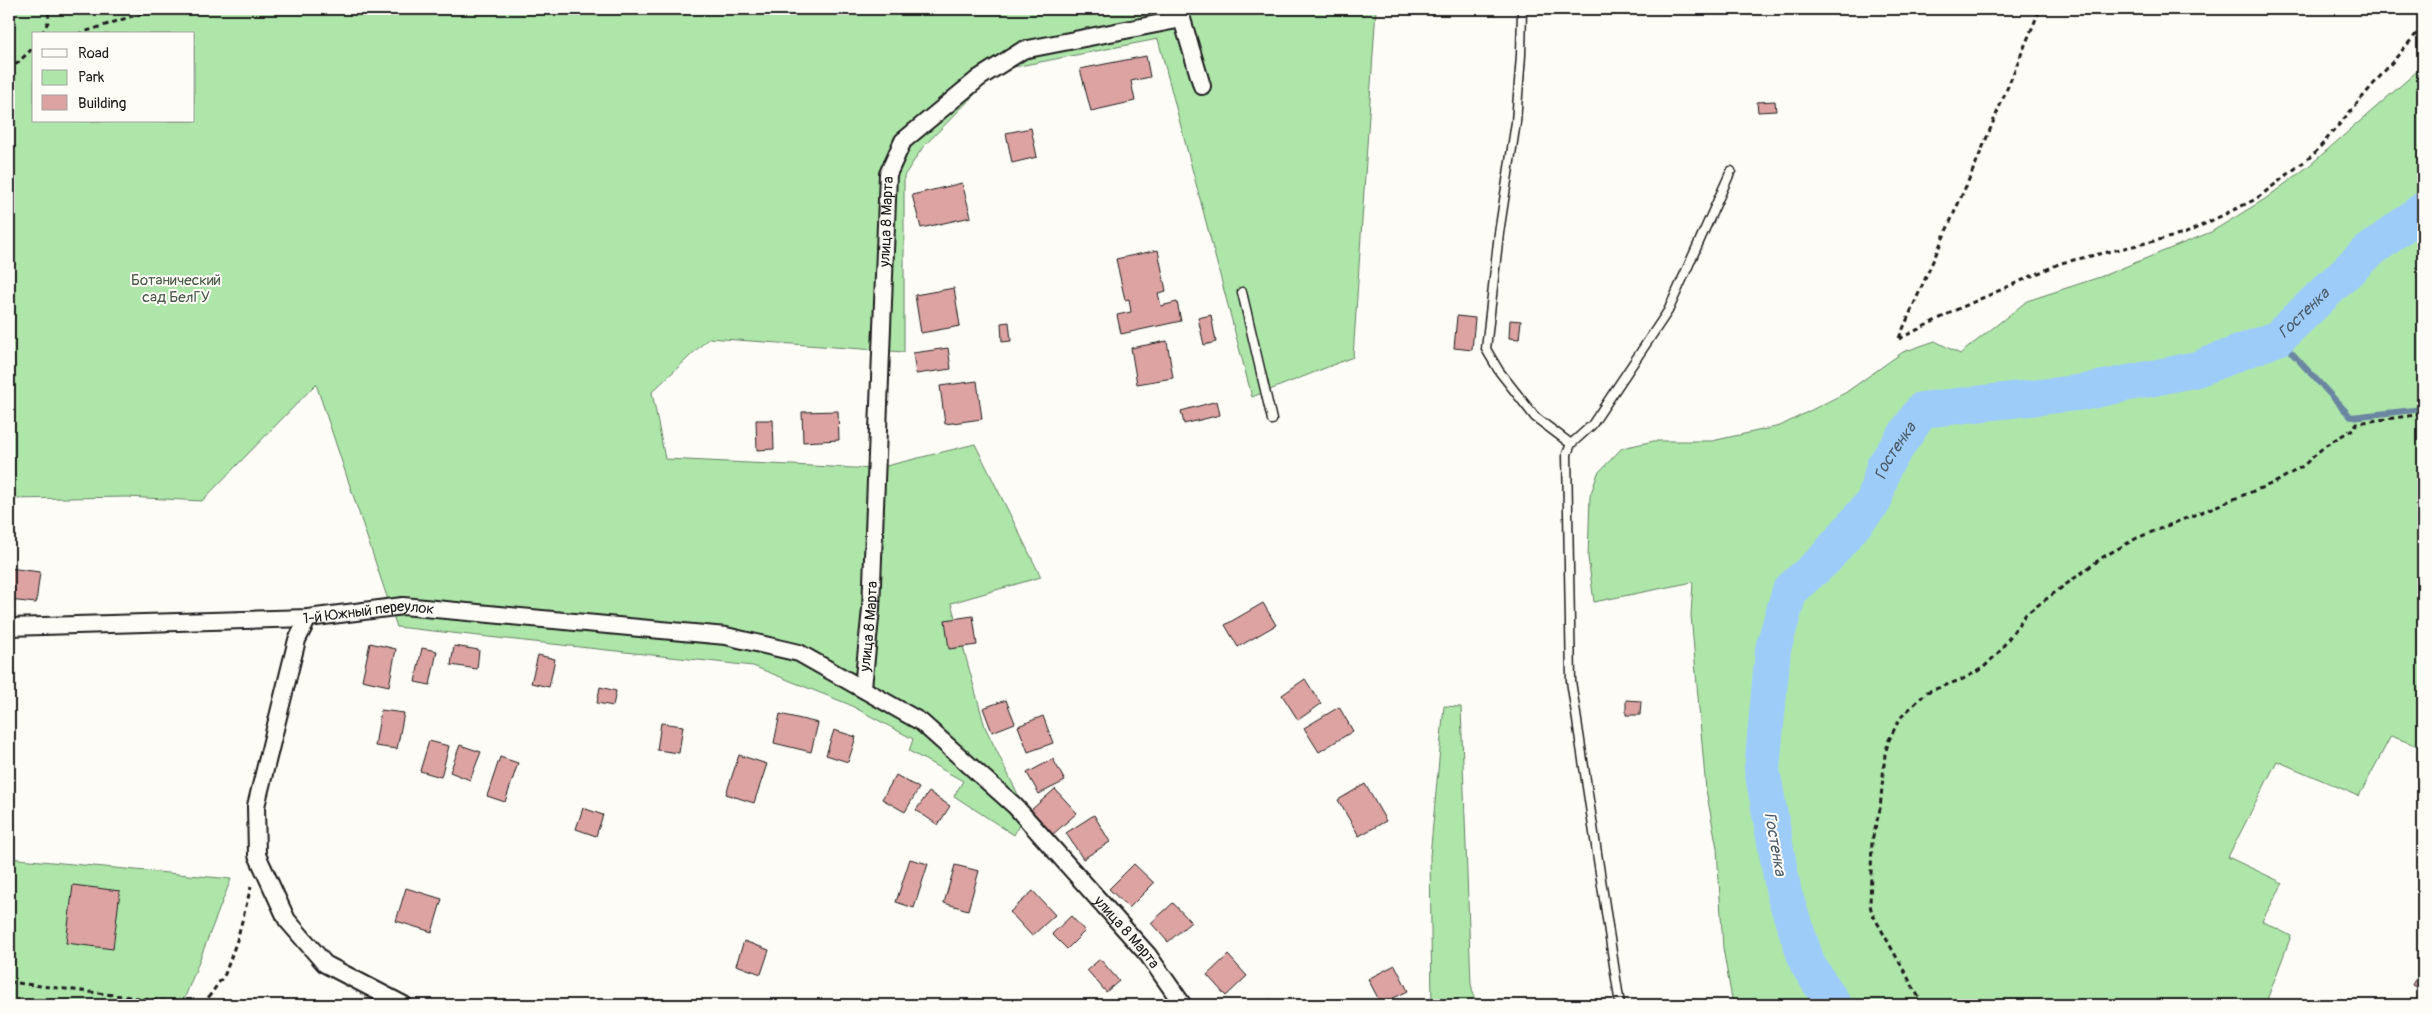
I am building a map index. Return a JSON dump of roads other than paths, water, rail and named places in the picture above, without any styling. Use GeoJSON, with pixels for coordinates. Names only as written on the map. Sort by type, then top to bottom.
{"type":"FeatureCollection","features":[{"type":"Feature","properties":{"kind":"street","name":"улица 8 Марта"},"geometry":{"type":"LineString","coordinates":[[863,688],[871,609],[888,174],[903,141],[979,78],[1023,50],[1182,19],[1202,86]]}},
{"type":"Feature","properties":{"kind":"street","name":"1-й Южный переулок"},"geometry":{"type":"LineString","coordinates":[[9,627],[308,618],[403,606],[726,636]]}},
{"type":"Feature","properties":{"kind":"street"},"geometry":{"type":"LineString","coordinates":[[308,618],[297,640],[256,806],[257,855],[287,920],[325,964],[404,1005]]}},
{"type":"Feature","properties":{"kind":"street","name":"улица 8 Марта"},"geometry":{"type":"LineString","coordinates":[[726,636],[799,653],[921,722],[1016,806],[1148,955],[1183,1005]]}},
{"type":"Feature","properties":{"kind":"lane"},"geometry":{"type":"LineString","coordinates":[[1522,9],[1516,122],[1499,234],[1486,349],[1500,371],[1536,417],[1571,444]]}},
{"type":"Feature","properties":{"kind":"lane"},"geometry":{"type":"LineString","coordinates":[[1620,1005],[1571,681],[1567,454],[1571,444],[1592,424],[1668,311],[1731,171]]}},
{"type":"Feature","properties":{"kind":"lane"},"geometry":{"type":"LineString","coordinates":[[1242,292],[1272,420]]}},
{"type":"Feature","properties":{"kind":"waterway","name":"Гостенка"},"geometry":{"type":"LineString","coordinates":[[1834,1005],[1808,965],[1784,894],[1762,769],[1773,649],[1790,590],[1824,560],[1874,501],[1884,466],[1922,410],[2085,392],[2197,369],[2278,338],[2363,256],[2423,210]]}},
{"type":"Feature","properties":{"kind":"waterway"},"geometry":{"type":"LineString","coordinates":[[2278,338],[2351,417],[2423,409]]}},
{"type":"Feature","properties":{"kind":"park label","name":"Ботанический сад БелГУ"},"geometry":{"type":"Point","coordinates":[176,288]}}]}
